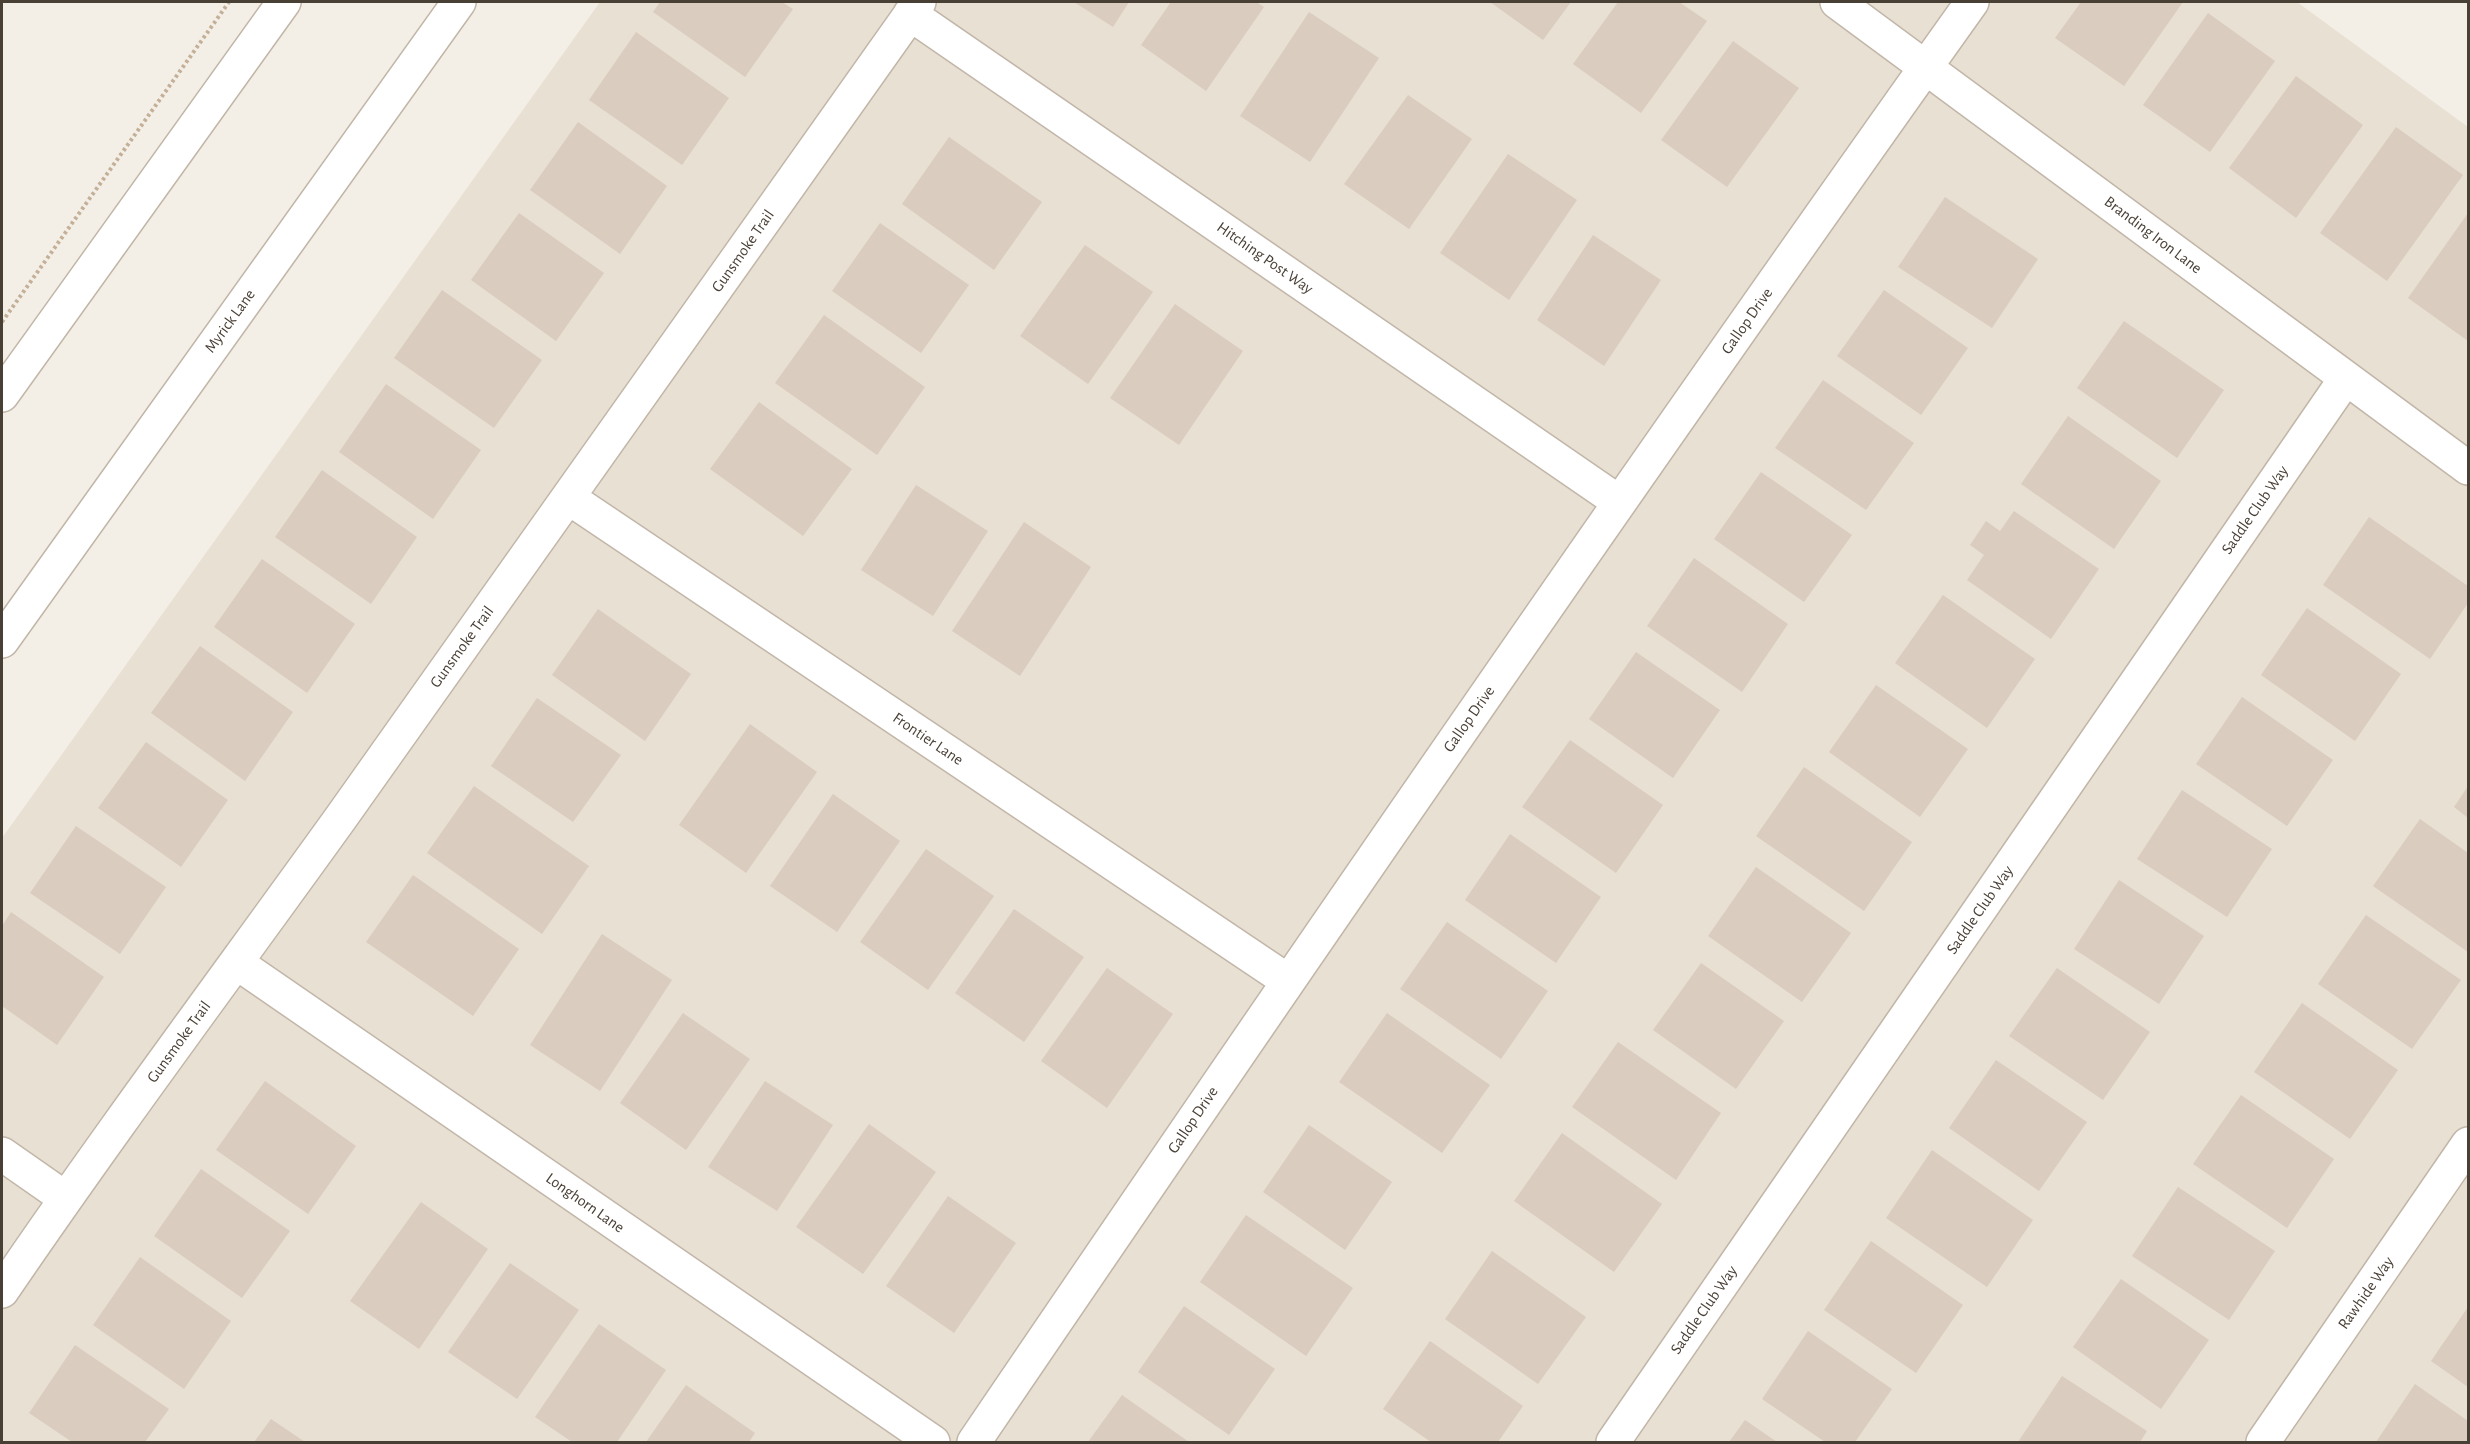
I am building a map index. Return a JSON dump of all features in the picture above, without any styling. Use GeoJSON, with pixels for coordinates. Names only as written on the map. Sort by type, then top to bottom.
{"type":"FeatureCollection","features":[{"type":"Feature","properties":{"kind":"street"},"geometry":{"type":"LineString","coordinates":[[2,395],[284,2]]}},
{"type":"Feature","properties":{"kind":"street","name":"Myrick Lane"},"geometry":{"type":"LineString","coordinates":[[2,641],[459,2]]}},
{"type":"Feature","properties":{"kind":"street","name":"Branding Iron Lane"},"geometry":{"type":"LineString","coordinates":[[1837,2],[2469,468]]}},
{"type":"Feature","properties":{"kind":"street","name":"Gallop Drive"},"geometry":{"type":"LineString","coordinates":[[974,1443],[1288,981],[1619,502],[1972,2]]}},
{"type":"Feature","properties":{"kind":"street","name":"Gunsmoke Trail"},"geometry":{"type":"LineString","coordinates":[[2,1291],[65,1198],[237,963],[915,8]]}},
{"type":"Feature","properties":{"kind":"street","name":"Hitching Post Way"},"geometry":{"type":"LineString","coordinates":[[915,8],[1619,502]]}},
{"type":"Feature","properties":{"kind":"street","name":"Saddle Club Way"},"geometry":{"type":"LineString","coordinates":[[1613,1443],[2346,378]]}},
{"type":"Feature","properties":{"kind":"street","name":"Frontier Lane"},"geometry":{"type":"LineString","coordinates":[[568,498],[1288,981]]}},
{"type":"Feature","properties":{"kind":"street","name":"Longhorn Lane"},"geometry":{"type":"LineString","coordinates":[[237,963],[933,1443]]}},
{"type":"Feature","properties":{"kind":"street","name":"Rawhide Way"},"geometry":{"type":"LineString","coordinates":[[2263,1443],[2469,1144]]}},
{"type":"Feature","properties":{"kind":"street"},"geometry":{"type":"LineString","coordinates":[[2,1154],[65,1198]]}},
{"type":"Feature","properties":{"kind":"path"},"geometry":{"type":"LineString","coordinates":[[2,322],[228,2]]}},
{"type":"Feature","properties":{"kind":"shaded area"},"geometry":{"type":"Polygon","coordinates":[[[600,2],[2297,2],[2468,127],[2468,1442],[2,1442],[2,838],[600,2]]]}},
{"type":"Feature","properties":{"kind":"building"},"geometry":{"type":"Polygon","coordinates":[[[660,2],[782,2],[793,9],[745,77],[653,12],[660,2]]]}},
{"type":"Feature","properties":{"kind":"building"},"geometry":{"type":"Polygon","coordinates":[[[1074,2],[1129,2],[1113,27],[1074,2]]]}},
{"type":"Feature","properties":{"kind":"building"},"geometry":{"type":"Polygon","coordinates":[[[1171,2],[1256,2],[1264,7],[1206,91],[1141,45],[1171,2]]]}},
{"type":"Feature","properties":{"kind":"building"},"geometry":{"type":"Polygon","coordinates":[[[1490,2],[1571,2],[1543,40],[1490,2]]]}},
{"type":"Feature","properties":{"kind":"building"},"geometry":{"type":"Polygon","coordinates":[[[1618,2],[1679,2],[1707,21],[1641,113],[1573,64],[1618,2]]]}},
{"type":"Feature","properties":{"kind":"building"},"geometry":{"type":"Polygon","coordinates":[[[2081,2],[2183,2],[2124,86],[2055,38],[2081,2]]]}},
{"type":"Feature","properties":{"kind":"building"},"geometry":{"type":"Polygon","coordinates":[[[1309,12],[1379,58],[1310,162],[1240,116],[1309,12]]]}},
{"type":"Feature","properties":{"kind":"building"},"geometry":{"type":"Polygon","coordinates":[[[2208,13],[2275,61],[2210,152],[2143,105],[2208,13]]]}},
{"type":"Feature","properties":{"kind":"building"},"geometry":{"type":"Polygon","coordinates":[[[636,32],[729,98],[682,165],[589,100],[636,32]]]}},
{"type":"Feature","properties":{"kind":"building"},"geometry":{"type":"Polygon","coordinates":[[[1733,41],[1799,88],[1727,187],[1661,140],[1733,41]]]}},
{"type":"Feature","properties":{"kind":"building"},"geometry":{"type":"Polygon","coordinates":[[[2296,76],[2363,125],[2296,218],[2229,168],[2296,76]]]}},
{"type":"Feature","properties":{"kind":"building"},"geometry":{"type":"Polygon","coordinates":[[[1408,95],[1472,139],[1409,229],[1344,184],[1408,95]]]}},
{"type":"Feature","properties":{"kind":"building"},"geometry":{"type":"Polygon","coordinates":[[[578,122],[667,186],[620,254],[530,190],[578,122]]]}},
{"type":"Feature","properties":{"kind":"building"},"geometry":{"type":"Polygon","coordinates":[[[2396,127],[2463,175],[2387,281],[2320,233],[2396,127]]]}},
{"type":"Feature","properties":{"kind":"building"},"geometry":{"type":"Polygon","coordinates":[[[949,137],[1042,202],[994,270],[902,204],[949,137]]]}},
{"type":"Feature","properties":{"kind":"building"},"geometry":{"type":"Polygon","coordinates":[[[1508,154],[1577,200],[1509,300],[1440,253],[1508,154]]]}},
{"type":"Feature","properties":{"kind":"building"},"geometry":{"type":"Polygon","coordinates":[[[1945,197],[2038,259],[1992,328],[1898,267],[1945,197]]]}},
{"type":"Feature","properties":{"kind":"building"},"geometry":{"type":"Polygon","coordinates":[[[519,213],[604,273],[556,341],[471,280],[519,213]]]}},
{"type":"Feature","properties":{"kind":"building"},"geometry":{"type":"Polygon","coordinates":[[[2468,213],[2468,341],[2408,298],[2468,213]]]}},
{"type":"Feature","properties":{"kind":"building"},"geometry":{"type":"Polygon","coordinates":[[[880,223],[969,285],[921,353],[832,291],[880,223]]]}},
{"type":"Feature","properties":{"kind":"building"},"geometry":{"type":"Polygon","coordinates":[[[1593,235],[1661,280],[1604,366],[1537,320],[1593,235]]]}},
{"type":"Feature","properties":{"kind":"building"},"geometry":{"type":"Polygon","coordinates":[[[1085,245],[1153,292],[1088,384],[1020,336],[1085,245]]]}},
{"type":"Feature","properties":{"kind":"building"},"geometry":{"type":"Polygon","coordinates":[[[442,290],[542,360],[494,428],[394,358],[442,290]]]}},
{"type":"Feature","properties":{"kind":"building"},"geometry":{"type":"Polygon","coordinates":[[[1884,290],[1968,348],[1921,415],[1837,356],[1884,290]]]}},
{"type":"Feature","properties":{"kind":"building"},"geometry":{"type":"Polygon","coordinates":[[[1175,304],[1243,351],[1179,445],[1110,398],[1175,304]]]}},
{"type":"Feature","properties":{"kind":"building"},"geometry":{"type":"Polygon","coordinates":[[[824,315],[925,387],[877,455],[775,383],[824,315]]]}},
{"type":"Feature","properties":{"kind":"building"},"geometry":{"type":"Polygon","coordinates":[[[2124,321],[2224,390],[2177,458],[2077,388],[2124,321]]]}},
{"type":"Feature","properties":{"kind":"building"},"geometry":{"type":"Polygon","coordinates":[[[1823,380],[1914,443],[1866,510],[1775,448],[1823,380]]]}},
{"type":"Feature","properties":{"kind":"building"},"geometry":{"type":"Polygon","coordinates":[[[386,384],[481,450],[433,519],[339,452],[386,384]]]}},
{"type":"Feature","properties":{"kind":"building"},"geometry":{"type":"Polygon","coordinates":[[[759,402],[852,469],[803,536],[710,469],[759,402]]]}},
{"type":"Feature","properties":{"kind":"building"},"geometry":{"type":"Polygon","coordinates":[[[2068,416],[2161,481],[2114,549],[2021,484],[2068,416]]]}},
{"type":"Feature","properties":{"kind":"building"},"geometry":{"type":"Polygon","coordinates":[[[322,470],[417,537],[371,604],[275,537],[322,470]]]}},
{"type":"Feature","properties":{"kind":"building"},"geometry":{"type":"Polygon","coordinates":[[[1761,472],[1852,535],[1804,602],[1714,539],[1761,472]]]}},
{"type":"Feature","properties":{"kind":"building"},"geometry":{"type":"Polygon","coordinates":[[[916,485],[988,531],[933,616],[861,570],[916,485]]]}},
{"type":"Feature","properties":{"kind":"building"},"geometry":{"type":"Polygon","coordinates":[[[2014,511],[2099,569],[2051,639],[1967,580],[1984,555],[1970,545],[1986,521],[2000,531],[2014,511]]]}},
{"type":"Feature","properties":{"kind":"building"},"geometry":{"type":"Polygon","coordinates":[[[2369,517],[2468,586],[2468,603],[2430,659],[2323,585],[2369,517]]]}},
{"type":"Feature","properties":{"kind":"building"},"geometry":{"type":"Polygon","coordinates":[[[1024,522],[1091,567],[1020,676],[952,631],[1024,522]]]}},
{"type":"Feature","properties":{"kind":"building"},"geometry":{"type":"Polygon","coordinates":[[[1694,558],[1788,624],[1742,692],[1647,626],[1694,558]]]}},
{"type":"Feature","properties":{"kind":"building"},"geometry":{"type":"Polygon","coordinates":[[[262,559],[355,624],[307,693],[214,627],[262,559]]]}},
{"type":"Feature","properties":{"kind":"building"},"geometry":{"type":"Polygon","coordinates":[[[1943,595],[2035,659],[1987,728],[1895,663],[1943,595]]]}},
{"type":"Feature","properties":{"kind":"building"},"geometry":{"type":"Polygon","coordinates":[[[2307,608],[2401,674],[2355,741],[2261,675],[2307,608]]]}},
{"type":"Feature","properties":{"kind":"building"},"geometry":{"type":"Polygon","coordinates":[[[598,609],[691,674],[645,741],[552,675],[598,609]]]}},
{"type":"Feature","properties":{"kind":"building"},"geometry":{"type":"Polygon","coordinates":[[[200,646],[293,712],[245,781],[151,713],[200,646]]]}},
{"type":"Feature","properties":{"kind":"building"},"geometry":{"type":"Polygon","coordinates":[[[1636,652],[1720,710],[1673,778],[1589,719],[1636,652]]]}},
{"type":"Feature","properties":{"kind":"building"},"geometry":{"type":"Polygon","coordinates":[[[1876,685],[1968,749],[1920,817],[1829,752],[1876,685]]]}},
{"type":"Feature","properties":{"kind":"building"},"geometry":{"type":"Polygon","coordinates":[[[2242,697],[2333,760],[2287,826],[2196,764],[2242,697]]]}},
{"type":"Feature","properties":{"kind":"building"},"geometry":{"type":"Polygon","coordinates":[[[537,698],[621,755],[573,822],[491,766],[537,698]]]}},
{"type":"Feature","properties":{"kind":"building"},"geometry":{"type":"Polygon","coordinates":[[[750,724],[817,772],[746,873],[679,825],[750,724]]]}},
{"type":"Feature","properties":{"kind":"building"},"geometry":{"type":"Polygon","coordinates":[[[1570,740],[1663,805],[1616,873],[1522,807],[1570,740]]]}},
{"type":"Feature","properties":{"kind":"building"},"geometry":{"type":"Polygon","coordinates":[[[146,742],[228,800],[181,867],[98,808],[146,742]]]}},
{"type":"Feature","properties":{"kind":"building"},"geometry":{"type":"Polygon","coordinates":[[[1804,767],[1912,842],[1864,911],[1756,836],[1804,767]]]}},
{"type":"Feature","properties":{"kind":"building"},"geometry":{"type":"Polygon","coordinates":[[[474,786],[589,866],[542,934],[427,853],[474,786]]]}},
{"type":"Feature","properties":{"kind":"building"},"geometry":{"type":"Polygon","coordinates":[[[2468,786],[2468,818],[2454,807],[2468,786]]]}},
{"type":"Feature","properties":{"kind":"building"},"geometry":{"type":"Polygon","coordinates":[[[2182,790],[2272,849],[2227,917],[2137,859],[2182,790]]]}},
{"type":"Feature","properties":{"kind":"building"},"geometry":{"type":"Polygon","coordinates":[[[833,794],[900,841],[837,932],[770,886],[833,794]]]}},
{"type":"Feature","properties":{"kind":"building"},"geometry":{"type":"Polygon","coordinates":[[[2420,819],[2468,853],[2468,952],[2373,886],[2420,819]]]}},
{"type":"Feature","properties":{"kind":"building"},"geometry":{"type":"Polygon","coordinates":[[[76,826],[166,887],[120,954],[30,893],[76,826]]]}},
{"type":"Feature","properties":{"kind":"building"},"geometry":{"type":"Polygon","coordinates":[[[1510,834],[1601,897],[1556,963],[1465,900],[1510,834]]]}},
{"type":"Feature","properties":{"kind":"building"},"geometry":{"type":"Polygon","coordinates":[[[926,849],[994,896],[928,990],[860,942],[926,849]]]}},
{"type":"Feature","properties":{"kind":"building"},"geometry":{"type":"Polygon","coordinates":[[[1756,867],[1851,933],[1802,1002],[1708,936],[1756,867]]]}},
{"type":"Feature","properties":{"kind":"building"},"geometry":{"type":"Polygon","coordinates":[[[413,875],[519,949],[473,1016],[366,942],[413,875]]]}},
{"type":"Feature","properties":{"kind":"building"},"geometry":{"type":"Polygon","coordinates":[[[2119,880],[2204,936],[2159,1004],[2074,949],[2119,880]]]}},
{"type":"Feature","properties":{"kind":"building"},"geometry":{"type":"Polygon","coordinates":[[[1014,909],[1084,957],[1024,1042],[955,993],[1014,909]]]}},
{"type":"Feature","properties":{"kind":"building"},"geometry":{"type":"Polygon","coordinates":[[[11,912],[104,977],[57,1045],[2,1006],[2,926],[11,912]]]}},
{"type":"Feature","properties":{"kind":"building"},"geometry":{"type":"Polygon","coordinates":[[[2366,915],[2461,980],[2412,1049],[2318,984],[2366,915]]]}},
{"type":"Feature","properties":{"kind":"building"},"geometry":{"type":"Polygon","coordinates":[[[1447,922],[1548,991],[1501,1059],[1400,989],[1447,922]]]}},
{"type":"Feature","properties":{"kind":"building"},"geometry":{"type":"Polygon","coordinates":[[[602,934],[672,980],[600,1091],[530,1045],[602,934]]]}},
{"type":"Feature","properties":{"kind":"building"},"geometry":{"type":"Polygon","coordinates":[[[1701,963],[1784,1021],[1736,1089],[1653,1030],[1701,963]]]}},
{"type":"Feature","properties":{"kind":"building"},"geometry":{"type":"Polygon","coordinates":[[[1107,968],[1173,1014],[1107,1108],[1041,1061],[1107,968]]]}},
{"type":"Feature","properties":{"kind":"building"},"geometry":{"type":"Polygon","coordinates":[[[2057,968],[2150,1032],[2103,1100],[2009,1036],[2057,968]]]}},
{"type":"Feature","properties":{"kind":"building"},"geometry":{"type":"Polygon","coordinates":[[[2302,1003],[2398,1070],[2350,1139],[2254,1072],[2302,1003]]]}},
{"type":"Feature","properties":{"kind":"building"},"geometry":{"type":"Polygon","coordinates":[[[683,1013],[750,1059],[686,1150],[620,1103],[683,1013]]]}},
{"type":"Feature","properties":{"kind":"building"},"geometry":{"type":"Polygon","coordinates":[[[1387,1013],[1490,1085],[1442,1153],[1339,1082],[1387,1013]]]}},
{"type":"Feature","properties":{"kind":"building"},"geometry":{"type":"Polygon","coordinates":[[[1618,1042],[1721,1113],[1676,1180],[1572,1107],[1618,1042]]]}},
{"type":"Feature","properties":{"kind":"building"},"geometry":{"type":"Polygon","coordinates":[[[1996,1060],[2087,1122],[2039,1191],[1949,1128],[1996,1060]]]}},
{"type":"Feature","properties":{"kind":"building"},"geometry":{"type":"Polygon","coordinates":[[[265,1081],[356,1146],[308,1214],[216,1150],[265,1081]]]}},
{"type":"Feature","properties":{"kind":"building"},"geometry":{"type":"Polygon","coordinates":[[[765,1081],[833,1125],[777,1211],[708,1167],[765,1081]]]}},
{"type":"Feature","properties":{"kind":"building"},"geometry":{"type":"Polygon","coordinates":[[[2241,1095],[2334,1159],[2287,1228],[2193,1164],[2241,1095]]]}},
{"type":"Feature","properties":{"kind":"building"},"geometry":{"type":"Polygon","coordinates":[[[869,1124],[936,1172],[863,1274],[796,1227],[869,1124]]]}},
{"type":"Feature","properties":{"kind":"building"},"geometry":{"type":"Polygon","coordinates":[[[1309,1125],[1392,1182],[1345,1250],[1263,1192],[1309,1125]]]}},
{"type":"Feature","properties":{"kind":"building"},"geometry":{"type":"Polygon","coordinates":[[[1562,1133],[1662,1204],[1614,1272],[1514,1201],[1562,1133]]]}},
{"type":"Feature","properties":{"kind":"building"},"geometry":{"type":"Polygon","coordinates":[[[1932,1150],[2033,1220],[1987,1287],[1886,1218],[1932,1150]]]}},
{"type":"Feature","properties":{"kind":"building"},"geometry":{"type":"Polygon","coordinates":[[[201,1169],[290,1231],[242,1298],[154,1236],[201,1169]]]}},
{"type":"Feature","properties":{"kind":"building"},"geometry":{"type":"Polygon","coordinates":[[[2178,1187],[2275,1251],[2229,1320],[2132,1256],[2178,1187]]]}},
{"type":"Feature","properties":{"kind":"building"},"geometry":{"type":"Polygon","coordinates":[[[948,1196],[1016,1243],[954,1333],[886,1286],[948,1196]]]}},
{"type":"Feature","properties":{"kind":"building"},"geometry":{"type":"Polygon","coordinates":[[[421,1202],[488,1249],[419,1349],[350,1301],[421,1202]]]}},
{"type":"Feature","properties":{"kind":"building"},"geometry":{"type":"Polygon","coordinates":[[[1246,1215],[1353,1288],[1306,1356],[1200,1282],[1246,1215]]]}},
{"type":"Feature","properties":{"kind":"building"},"geometry":{"type":"Polygon","coordinates":[[[1871,1241],[1963,1305],[1916,1373],[1824,1310],[1871,1241]]]}},
{"type":"Feature","properties":{"kind":"building"},"geometry":{"type":"Polygon","coordinates":[[[1492,1251],[1586,1317],[1538,1384],[1445,1319],[1492,1251]]]}},
{"type":"Feature","properties":{"kind":"building"},"geometry":{"type":"Polygon","coordinates":[[[140,1257],[231,1321],[184,1389],[93,1325],[140,1257]]]}},
{"type":"Feature","properties":{"kind":"building"},"geometry":{"type":"Polygon","coordinates":[[[510,1263],[579,1310],[517,1399],[448,1352],[510,1263]]]}},
{"type":"Feature","properties":{"kind":"building"},"geometry":{"type":"Polygon","coordinates":[[[2121,1279],[2209,1340],[2161,1409],[2073,1347],[2121,1279]]]}},
{"type":"Feature","properties":{"kind":"building"},"geometry":{"type":"Polygon","coordinates":[[[1184,1306],[1275,1369],[1229,1435],[1138,1372],[1184,1306]]]}},
{"type":"Feature","properties":{"kind":"building"},"geometry":{"type":"Polygon","coordinates":[[[2468,1307],[2468,1387],[2431,1361],[2468,1307]]]}},
{"type":"Feature","properties":{"kind":"building"},"geometry":{"type":"Polygon","coordinates":[[[599,1324],[666,1370],[617,1442],[572,1442],[535,1417],[599,1324]]]}},
{"type":"Feature","properties":{"kind":"building"},"geometry":{"type":"Polygon","coordinates":[[[1808,1331],[1892,1389],[1855,1442],[1825,1442],[1762,1399],[1808,1331]]]}},
{"type":"Feature","properties":{"kind":"building"},"geometry":{"type":"Polygon","coordinates":[[[1430,1341],[1523,1406],[1498,1442],[1431,1442],[1383,1409],[1430,1341]]]}},
{"type":"Feature","properties":{"kind":"building"},"geometry":{"type":"Polygon","coordinates":[[[75,1345],[169,1409],[145,1442],[72,1442],[29,1413],[75,1345]]]}},
{"type":"Feature","properties":{"kind":"building"},"geometry":{"type":"Polygon","coordinates":[[[2062,1376],[2147,1431],[2140,1442],[2018,1442],[2062,1376]]]}},
{"type":"Feature","properties":{"kind":"building"},"geometry":{"type":"Polygon","coordinates":[[[2415,1384],[2468,1421],[2468,1442],[2376,1442],[2415,1384]]]}},
{"type":"Feature","properties":{"kind":"building"},"geometry":{"type":"Polygon","coordinates":[[[686,1385],[755,1433],[749,1442],[646,1442],[686,1385]]]}},
{"type":"Feature","properties":{"kind":"building"},"geometry":{"type":"Polygon","coordinates":[[[1122,1395],[1189,1442],[1088,1442],[1122,1395]]]}},
{"type":"Feature","properties":{"kind":"building"},"geometry":{"type":"Polygon","coordinates":[[[271,1419],[305,1442],[254,1442],[271,1419]]]}},
{"type":"Feature","properties":{"kind":"building"},"geometry":{"type":"Polygon","coordinates":[[[1745,1420],[1777,1442],[1729,1442],[1745,1420]]]}}]}
